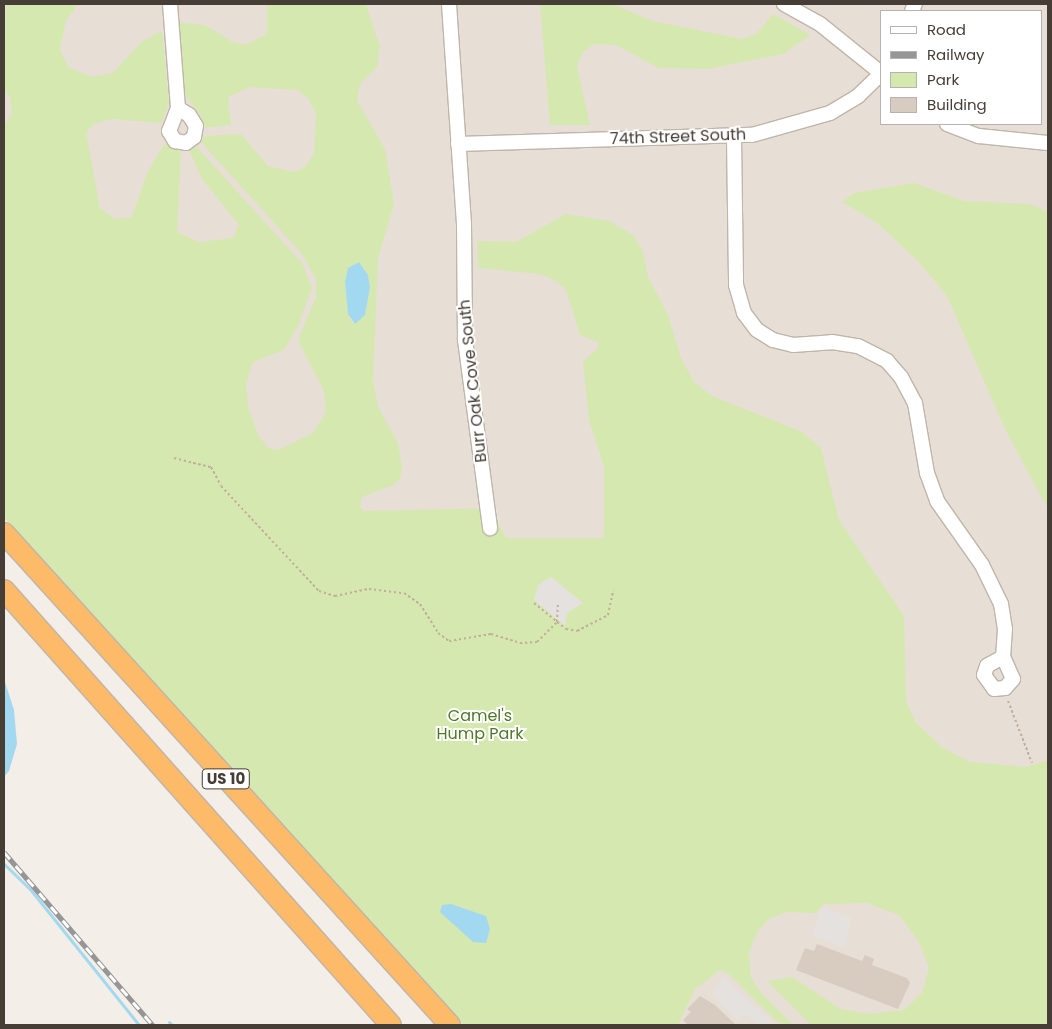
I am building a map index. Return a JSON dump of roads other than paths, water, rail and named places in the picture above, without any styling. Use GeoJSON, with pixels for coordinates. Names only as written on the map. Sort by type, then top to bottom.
{"type":"FeatureCollection","features":[{"type":"Feature","properties":{"kind":"highway","name":"US 10"},"geometry":{"type":"LineString","coordinates":[[4,532],[450,1025]]}},
{"type":"Feature","properties":{"kind":"highway","name":"US 10"},"geometry":{"type":"LineString","coordinates":[[4,590],[391,1025]]}},
{"type":"Feature","properties":{"kind":"street"},"geometry":{"type":"LineString","coordinates":[[170,4],[178,108]]}},
{"type":"Feature","properties":{"kind":"street","name":"Burr Oak Cove South"},"geometry":{"type":"LineString","coordinates":[[449,4],[458,144],[465,331],[490,528]]}},
{"type":"Feature","properties":{"kind":"street"},"geometry":{"type":"LineString","coordinates":[[784,4],[820,24],[880,73]]}},
{"type":"Feature","properties":{"kind":"street","name":"74th Street South"},"geometry":{"type":"LineString","coordinates":[[458,144],[734,137],[830,113],[858,96],[880,75]]}},
{"type":"Feature","properties":{"kind":"street"},"geometry":{"type":"LineString","coordinates":[[950,125],[988,138],[1048,143]]}},
{"type":"Feature","properties":{"kind":"street"},"geometry":{"type":"LineString","coordinates":[[734,137],[736,285],[744,313],[755,328],[773,340],[793,346],[832,342],[858,346],[883,359],[901,377],[915,403],[927,473],[937,501],[982,565],[998,596],[1005,629],[1003,657],[1013,674],[1003,689],[990,687],[984,675],[987,666],[1003,657]]}},
{"type":"Feature","properties":{"kind":"water"},"geometry":{"type":"Polygon","coordinates":[[[359,262],[368,275],[370,287],[365,315],[355,324],[348,314],[345,282],[348,268],[359,262]]]}},
{"type":"Feature","properties":{"kind":"water"},"geometry":{"type":"Polygon","coordinates":[[[4,679],[14,710],[17,744],[9,771],[4,777],[4,679]]]}},
{"type":"Feature","properties":{"kind":"water"},"geometry":{"type":"Polygon","coordinates":[[[451,904],[486,916],[490,929],[486,943],[473,942],[440,912],[442,905],[451,904]]]}},
{"type":"Feature","properties":{"kind":"waterway"},"geometry":{"type":"LineString","coordinates":[[4,864],[30,889],[139,1025]]}},
{"type":"Feature","properties":{"kind":"waterway"},"geometry":{"type":"LineString","coordinates":[[169,1022],[172,1025]]}},
{"type":"Feature","properties":{"kind":"railway"},"geometry":{"type":"LineString","coordinates":[[4,852],[153,1025]]}},
{"type":"Feature","properties":{"kind":"park label","name":"Camel's Hump Park"},"geometry":{"type":"Point","coordinates":[480,725]}}]}
